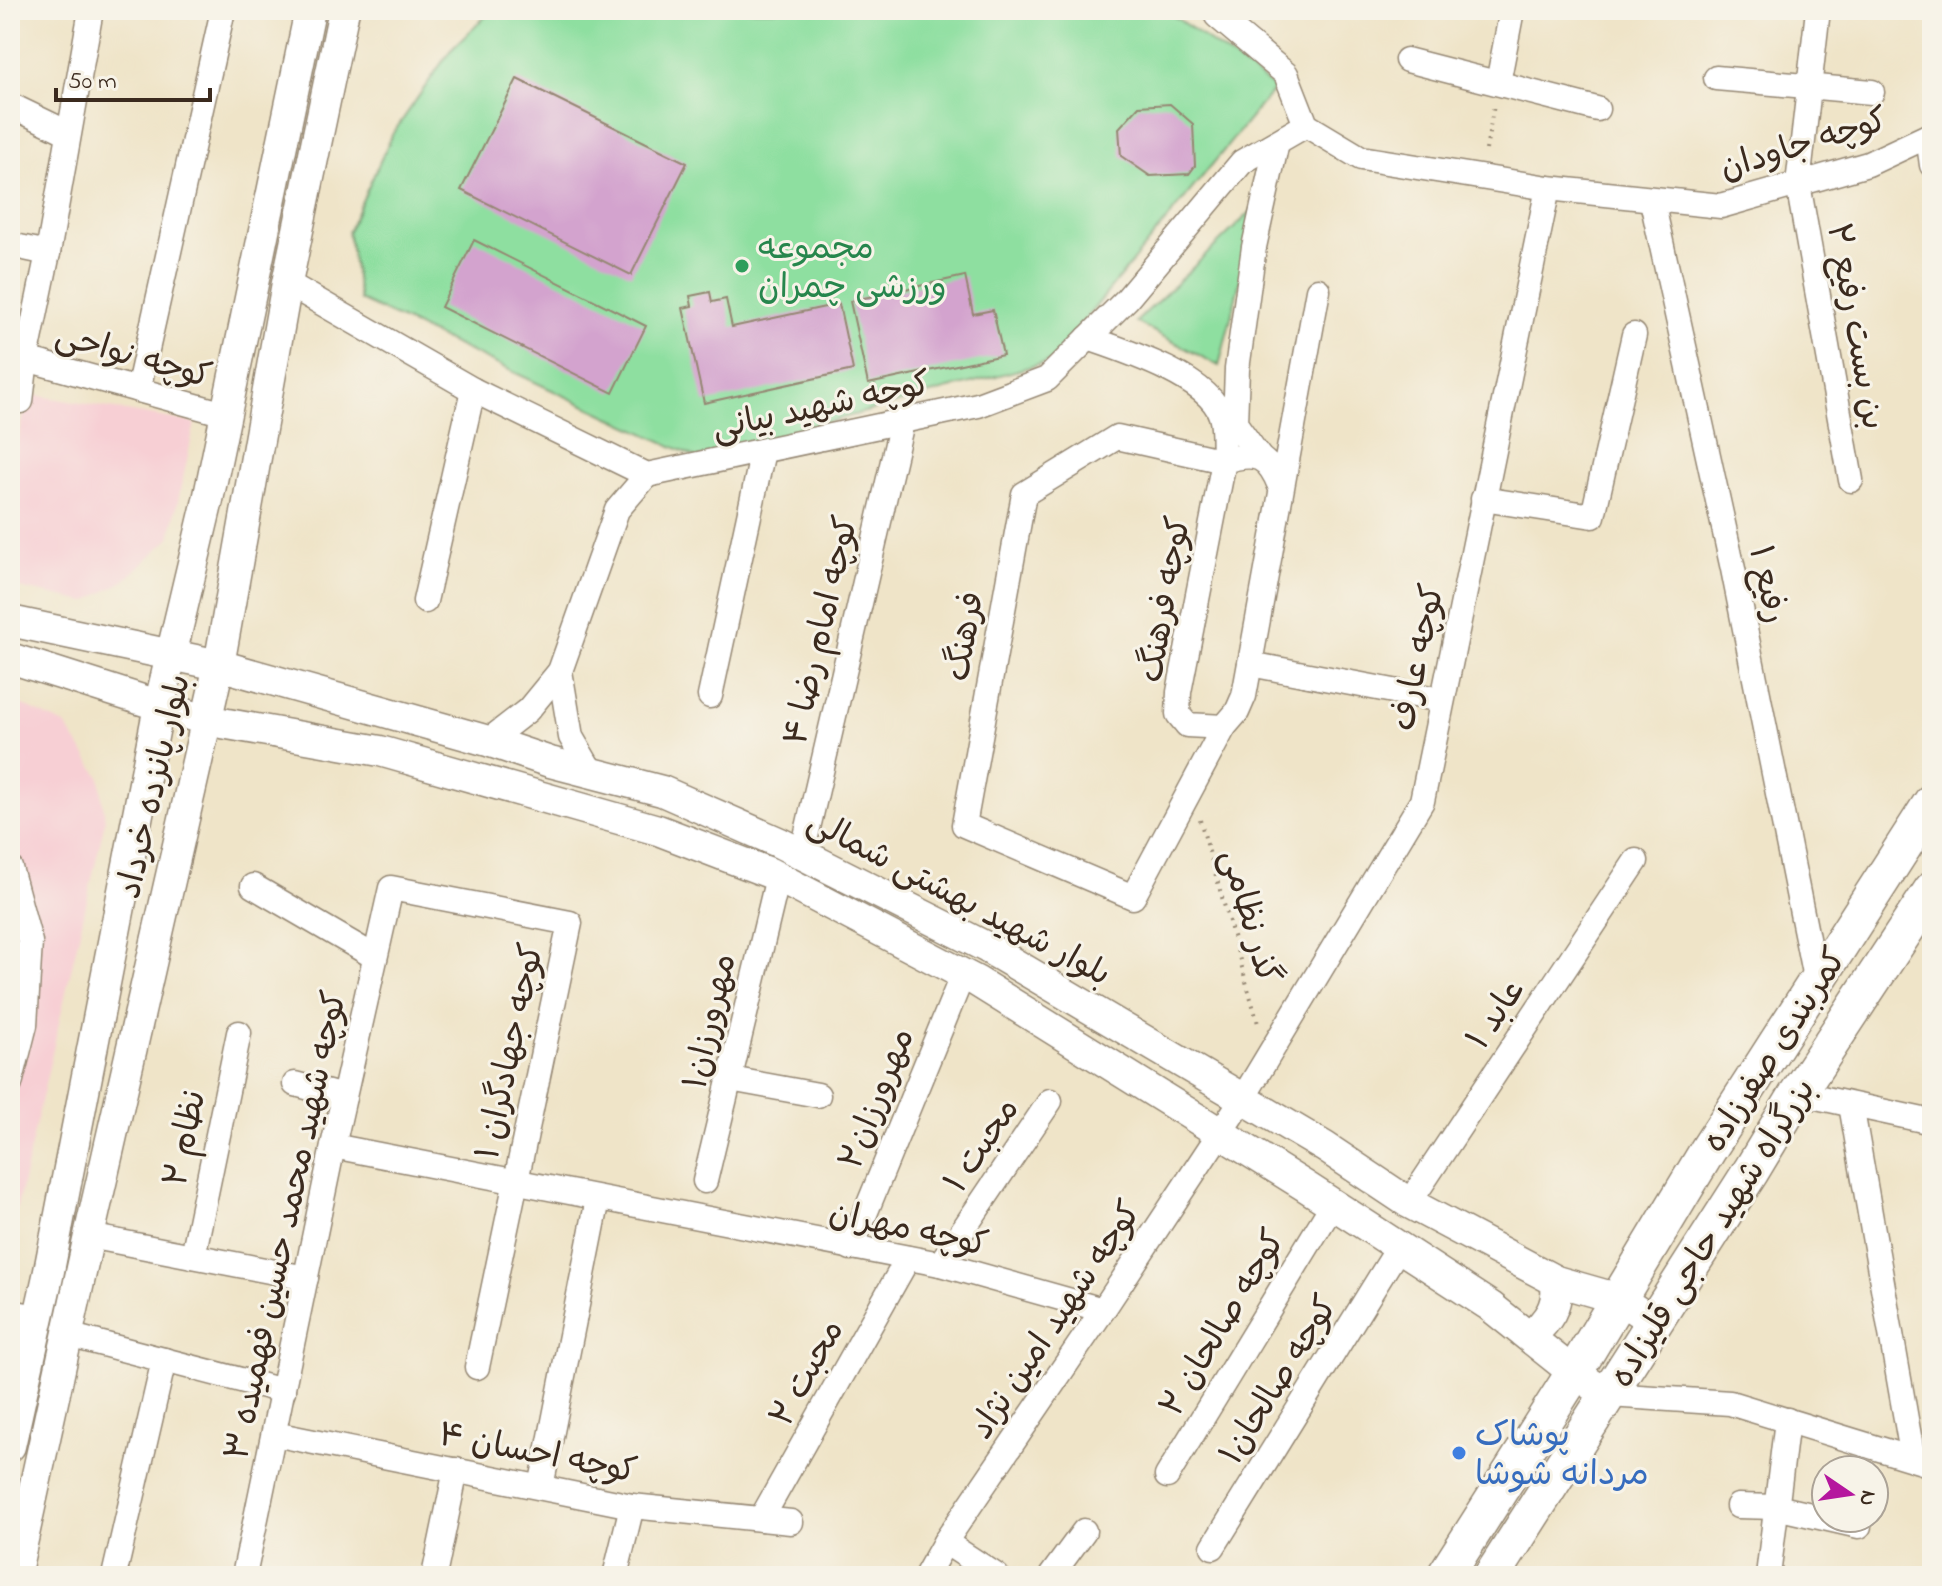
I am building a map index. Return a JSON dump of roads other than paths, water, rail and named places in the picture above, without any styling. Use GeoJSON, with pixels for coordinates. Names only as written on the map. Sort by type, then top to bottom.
{"type":"FeatureCollection","features":[{"type":"Feature","properties":{"kind":"highway","name":"کمربندی صفرزاده"},"geometry":{"type":"LineString","coordinates":[[1574,1373],[1708,1150],[1932,802]]}},
{"type":"Feature","properties":{"kind":"highway","name":"بزرگراه شهید حاجی قلیزاده"},"geometry":{"type":"LineString","coordinates":[[1492,1576],[1798,1093],[1932,890]]}},
{"type":"Feature","properties":{"kind":"highway","name":"بزرگراه شهید حاجی قلیزاده"},"geometry":{"type":"LineString","coordinates":[[1445,1576],[1574,1373]]}},
{"type":"Feature","properties":{"kind":"main road","name":"بلوار پانزده خرداد"},"geometry":{"type":"LineString","coordinates":[[10,1446],[25,1314],[159,706],[208,500],[310,10]]}},
{"type":"Feature","properties":{"kind":"main road","name":"بلوار پانزده خرداد"},"geometry":{"type":"LineString","coordinates":[[15,1576],[219,665],[287,283],[344,10]]}},
{"type":"Feature","properties":{"kind":"main road","name":"بلوار شهید بهشتی شمالی"},"geometry":{"type":"LineString","coordinates":[[10,621],[219,665],[662,791],[802,854],[986,947],[1325,1147],[1409,1203],[1556,1281],[1619,1299],[1654,1322]]}},
{"type":"Feature","properties":{"kind":"main road"},"geometry":{"type":"LineString","coordinates":[[22,661],[44,628]]}},
{"type":"Feature","properties":{"kind":"main road","name":"بلوار شهید بهشتی شمالی"},"geometry":{"type":"LineString","coordinates":[[22,661],[205,720],[380,751],[643,825],[778,877],[963,974],[1219,1132],[1490,1306],[1574,1373],[1609,1395]]}},
{"type":"Feature","properties":{"kind":"main road"},"geometry":{"type":"LineString","coordinates":[[314,741],[304,734],[301,720],[306,707],[319,695]]}},
{"type":"Feature","properties":{"kind":"main road"},"geometry":{"type":"LineString","coordinates":[[1530,1337],[1548,1321],[1558,1298],[1556,1281]]}},
{"type":"Feature","properties":{"kind":"street"},"geometry":{"type":"LineString","coordinates":[[15,399],[48,253],[91,10]]}},
{"type":"Feature","properties":{"kind":"street"},"geometry":{"type":"LineString","coordinates":[[138,390],[223,10]]}},
{"type":"Feature","properties":{"kind":"street","name":"بن بست رفیع ۲"},"geometry":{"type":"LineString","coordinates":[[1818,10],[1798,184],[1851,480]]}},
{"type":"Feature","properties":{"kind":"street"},"geometry":{"type":"LineString","coordinates":[[1498,83],[1509,11]]}},
{"type":"Feature","properties":{"kind":"street"},"geometry":{"type":"LineString","coordinates":[[1214,12],[1286,74],[1306,125]]}},
{"type":"Feature","properties":{"kind":"street"},"geometry":{"type":"LineString","coordinates":[[1407,60],[1597,109]]}},
{"type":"Feature","properties":{"kind":"street"},"geometry":{"type":"LineString","coordinates":[[1716,78],[1872,92]]}},
{"type":"Feature","properties":{"kind":"street"},"geometry":{"type":"LineString","coordinates":[[10,105],[68,133]]}},
{"type":"Feature","properties":{"kind":"street","name":"کوچه شهید بیانی"},"geometry":{"type":"LineString","coordinates":[[647,475],[978,405],[1047,379],[1127,299],[1242,162],[1306,125]]}},
{"type":"Feature","properties":{"kind":"street","name":"کوچه جاودان"},"geometry":{"type":"LineString","coordinates":[[1306,125],[1361,158],[1548,188],[1721,206],[1868,164],[1930,135]]}},
{"type":"Feature","properties":{"kind":"street"},"geometry":{"type":"LineString","coordinates":[[1930,135],[1932,165]]}},
{"type":"Feature","properties":{"kind":"street"},"geometry":{"type":"LineString","coordinates":[[1277,142],[1254,247],[1237,369],[1235,423],[1260,458],[1272,466],[1280,486]]}},
{"type":"Feature","properties":{"kind":"street","name":"کوچه عارف"},"geometry":{"type":"LineString","coordinates":[[1243,1098],[1422,801],[1548,188]]}},
{"type":"Feature","properties":{"kind":"street","name":"رفیع ۱"},"geometry":{"type":"LineString","coordinates":[[1652,201],[1733,569],[1816,983]]}},
{"type":"Feature","properties":{"kind":"street"},"geometry":{"type":"LineString","coordinates":[[10,245],[48,253]]}},
{"type":"Feature","properties":{"kind":"street"},"geometry":{"type":"LineString","coordinates":[[287,283],[473,390],[647,475],[617,510],[560,671],[528,710],[488,741]]}},
{"type":"Feature","properties":{"kind":"street"},"geometry":{"type":"LineString","coordinates":[[1224,727],[1237,712],[1244,696],[1318,290]]}},
{"type":"Feature","properties":{"kind":"street"},"geometry":{"type":"LineString","coordinates":[[1483,499],[1593,516],[1634,335]]}},
{"type":"Feature","properties":{"kind":"street","name":"کوچه فرهنگ"},"geometry":{"type":"LineString","coordinates":[[1088,338],[1147,359],[1206,393],[1221,416],[1224,461],[1179,692],[1178,714],[1187,725],[1224,727]]}},
{"type":"Feature","properties":{"kind":"street","name":"کوچه نواحی"},"geometry":{"type":"LineString","coordinates":[[26,359],[225,414]]}},
{"type":"Feature","properties":{"kind":"street"},"geometry":{"type":"LineString","coordinates":[[425,601],[473,390]]}},
{"type":"Feature","properties":{"kind":"street","name":"کوچه امام رضا ۴"},"geometry":{"type":"LineString","coordinates":[[802,854],[902,422]]}},
{"type":"Feature","properties":{"kind":"street","name":"فرهنگ"},"geometry":{"type":"LineString","coordinates":[[1224,461],[1117,437],[1024,494],[964,825],[1133,897],[1224,727]]}},
{"type":"Feature","properties":{"kind":"street"},"geometry":{"type":"LineString","coordinates":[[710,696],[763,451]]}},
{"type":"Feature","properties":{"kind":"street"},"geometry":{"type":"LineString","coordinates":[[1224,461],[1240,456],[1260,458]]}},
{"type":"Feature","properties":{"kind":"street"},"geometry":{"type":"LineString","coordinates":[[1250,664],[1441,700]]}},
{"type":"Feature","properties":{"kind":"street"},"geometry":{"type":"LineString","coordinates":[[560,671],[564,711],[571,737],[592,773]]}},
{"type":"Feature","properties":{"kind":"street","name":"عابد ۱"},"geometry":{"type":"LineString","coordinates":[[1409,1203],[1636,861]]}},
{"type":"Feature","properties":{"kind":"street"},"geometry":{"type":"LineString","coordinates":[[10,868],[30,942],[25,1025],[10,1084]]}},
{"type":"Feature","properties":{"kind":"street","name":"مهرورزان۱"},"geometry":{"type":"LineString","coordinates":[[705,1181],[778,877]]}},
{"type":"Feature","properties":{"kind":"street"},"geometry":{"type":"LineString","coordinates":[[253,886],[375,957]]}},
{"type":"Feature","properties":{"kind":"street","name":"کوچه شهید محمد حسین فهمیده ۳"},"geometry":{"type":"LineString","coordinates":[[244,1576],[333,1146],[391,888]]}},
{"type":"Feature","properties":{"kind":"street","name":"کوچه جهادگران ۱"},"geometry":{"type":"LineString","coordinates":[[391,888],[570,923],[516,1184]]}},
{"type":"Feature","properties":{"kind":"street","name":"مهرورزان۲"},"geometry":{"type":"LineString","coordinates":[[851,1248],[963,974]]}},
{"type":"Feature","properties":{"kind":"street","name":"نظام ۲"},"geometry":{"type":"LineString","coordinates":[[193,1256],[239,1033]]}},
{"type":"Feature","properties":{"kind":"street"},"geometry":{"type":"LineString","coordinates":[[730,1079],[818,1095]]}},
{"type":"Feature","properties":{"kind":"street"},"geometry":{"type":"LineString","coordinates":[[295,1084],[344,1097]]}},
{"type":"Feature","properties":{"kind":"street"},"geometry":{"type":"LineString","coordinates":[[1798,1093],[1932,1122]]}},
{"type":"Feature","properties":{"kind":"street","name":"کوچه شهید امین نژاد"},"geometry":{"type":"LineString","coordinates":[[926,1576],[945,1542],[1243,1098]]}},
{"type":"Feature","properties":{"kind":"street","name":"محبت ۱"},"geometry":{"type":"LineString","coordinates":[[940,1264],[1050,1101]]}},
{"type":"Feature","properties":{"kind":"street"},"geometry":{"type":"LineString","coordinates":[[1609,1395],[1730,1403],[1922,1462],[1851,1105]]}},
{"type":"Feature","properties":{"kind":"street","name":"کوچه مهران"},"geometry":{"type":"LineString","coordinates":[[333,1146],[940,1264],[1103,1310]]}},
{"type":"Feature","properties":{"kind":"street"},"geometry":{"type":"LineString","coordinates":[[477,1367],[516,1184]]}},
{"type":"Feature","properties":{"kind":"street"},"geometry":{"type":"LineString","coordinates":[[541,1487],[598,1199]]}},
{"type":"Feature","properties":{"kind":"street","name":"کوچه صالحان ۲"},"geometry":{"type":"LineString","coordinates":[[1167,1476],[1333,1204]]}},
{"type":"Feature","properties":{"kind":"street"},"geometry":{"type":"LineString","coordinates":[[89,1236],[306,1278]]}},
{"type":"Feature","properties":{"kind":"street","name":"کوچه صالحان۱"},"geometry":{"type":"LineString","coordinates":[[1213,1547],[1399,1247]]}},
{"type":"Feature","properties":{"kind":"street","name":"محبت ۲"},"geometry":{"type":"LineString","coordinates":[[761,1519],[908,1258]]}},
{"type":"Feature","properties":{"kind":"street"},"geometry":{"type":"LineString","coordinates":[[68,1335],[283,1391]]}},
{"type":"Feature","properties":{"kind":"street"},"geometry":{"type":"LineString","coordinates":[[114,1576],[164,1360]]}},
{"type":"Feature","properties":{"kind":"street"},"geometry":{"type":"LineString","coordinates":[[1768,1576],[1787,1420]]}},
{"type":"Feature","properties":{"kind":"street","name":"کوچه احسان ۴"},"geometry":{"type":"LineString","coordinates":[[274,1434],[632,1506],[791,1522]]}},
{"type":"Feature","properties":{"kind":"street"},"geometry":{"type":"LineString","coordinates":[[434,1576],[456,1470]]}},
{"type":"Feature","properties":{"kind":"street"},"geometry":{"type":"LineString","coordinates":[[615,1576],[632,1506]]}},
{"type":"Feature","properties":{"kind":"street"},"geometry":{"type":"LineString","coordinates":[[1738,1506],[1776,1507],[1810,1515]]}},
{"type":"Feature","properties":{"kind":"street"},"geometry":{"type":"LineString","coordinates":[[1051,1576],[1084,1531]]}},
{"type":"Feature","properties":{"kind":"street"},"geometry":{"type":"LineString","coordinates":[[945,1542],[997,1576]]}},
{"type":"Feature","properties":{"kind":"place","name":"مجموعه ورزشی چمران"},"geometry":{"type":"Point","coordinates":[742,266]}},
{"type":"Feature","properties":{"kind":"place","name":"پوشاک مردانه شوشا"},"geometry":{"type":"Point","coordinates":[1459,1453]}}]}
